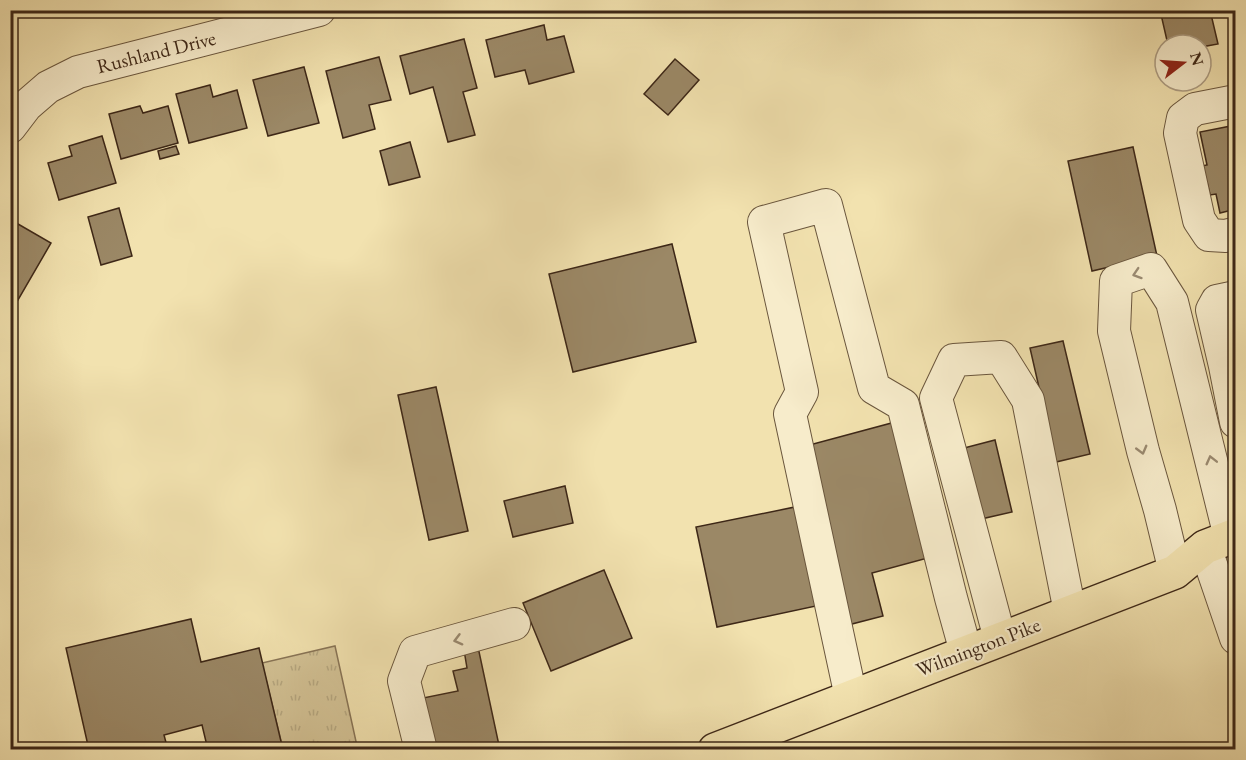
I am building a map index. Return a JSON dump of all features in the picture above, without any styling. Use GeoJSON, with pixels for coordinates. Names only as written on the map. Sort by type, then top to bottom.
{"type":"FeatureCollection","features":[{"type":"Feature","properties":{"kind":"main road","name":"Wilmington Pike"},"geometry":{"type":"LineString","coordinates":[[715,750],[1175,572],[1224,540]]}},
{"type":"Feature","properties":{"kind":"street","name":"Rushland Drive"},"geometry":{"type":"LineString","coordinates":[[10,127],[26,106],[48,87],[78,72],[319,10]]}},
{"type":"Feature","properties":{"kind":"street"},"geometry":{"type":"LineString","coordinates":[[1236,101],[1195,109],[1183,118],[1180,133],[1199,220],[1209,235],[1226,236],[1236,233]]}},
{"type":"Feature","properties":{"kind":"street"},"geometry":{"type":"LineString","coordinates":[[851,697],[790,414],[802,392],[764,222],[826,205],[874,388],[903,405],[966,652]]}},
{"type":"Feature","properties":{"kind":"street"},"geometry":{"type":"LineString","coordinates":[[1175,572],[1114,331],[1116,281],[1151,269],[1172,302],[1224,540],[1236,638]]}},
{"type":"Feature","properties":{"kind":"street"},"geometry":{"type":"LineString","coordinates":[[1236,297],[1217,301],[1212,310],[1230,364],[1236,422]]}},
{"type":"Feature","properties":{"kind":"street"},"geometry":{"type":"LineString","coordinates":[[1000,639],[936,398],[954,360],[1001,357],[1028,399],[1070,612]]}},
{"type":"Feature","properties":{"kind":"street"},"geometry":{"type":"LineString","coordinates":[[421,750],[404,681],[415,652],[514,624]]}},
{"type":"Feature","properties":{"kind":"green space"},"geometry":{"type":"Polygon","coordinates":[[[335,646],[357,746],[343,750],[283,749],[262,663],[335,646]]]}},
{"type":"Feature","properties":{"kind":"building"},"geometry":{"type":"Polygon","coordinates":[[[10,10],[34,10],[10,16],[10,10]]]}},
{"type":"Feature","properties":{"kind":"building"},"geometry":{"type":"Polygon","coordinates":[[[1160,10],[1210,10],[1218,44],[1213,45],[1213,33],[1165,33],[1160,10]]]}},
{"type":"Feature","properties":{"kind":"building"},"geometry":{"type":"Polygon","coordinates":[[[544,25],[547,40],[564,36],[574,72],[529,84],[525,70],[495,77],[486,40],[544,25]]]}},
{"type":"Feature","properties":{"kind":"building"},"geometry":{"type":"Polygon","coordinates":[[[464,39],[477,88],[463,92],[475,135],[448,142],[433,87],[410,94],[400,56],[464,39]]]}},
{"type":"Feature","properties":{"kind":"building"},"geometry":{"type":"Polygon","coordinates":[[[379,57],[391,100],[369,105],[375,129],[343,138],[326,71],[379,57]]]}},
{"type":"Feature","properties":{"kind":"building"},"geometry":{"type":"Polygon","coordinates":[[[675,59],[699,80],[668,115],[644,94],[675,59]]]}},
{"type":"Feature","properties":{"kind":"building"},"geometry":{"type":"Polygon","coordinates":[[[304,67],[319,123],[268,136],[253,80],[304,67]]]}},
{"type":"Feature","properties":{"kind":"building"},"geometry":{"type":"Polygon","coordinates":[[[210,85],[213,97],[237,90],[247,128],[189,143],[176,94],[210,85]]]}},
{"type":"Feature","properties":{"kind":"building"},"geometry":{"type":"Polygon","coordinates":[[[140,106],[143,113],[168,106],[178,143],[121,159],[109,114],[140,106]]]}},
{"type":"Feature","properties":{"kind":"building"},"geometry":{"type":"Polygon","coordinates":[[[1236,125],[1236,209],[1220,213],[1216,194],[1210,195],[1207,182],[1200,184],[1196,167],[1207,165],[1200,132],[1236,125]]]}},
{"type":"Feature","properties":{"kind":"building"},"geometry":{"type":"Polygon","coordinates":[[[102,136],[116,183],[59,200],[48,163],[72,156],[69,146],[102,136]]]}},
{"type":"Feature","properties":{"kind":"building"},"geometry":{"type":"Polygon","coordinates":[[[410,142],[420,177],[389,185],[380,151],[410,142]]]}},
{"type":"Feature","properties":{"kind":"building"},"geometry":{"type":"Polygon","coordinates":[[[176,146],[179,154],[160,159],[158,151],[176,146]]]}},
{"type":"Feature","properties":{"kind":"building"},"geometry":{"type":"Polygon","coordinates":[[[1133,147],[1157,256],[1092,271],[1068,161],[1133,147]]]}},
{"type":"Feature","properties":{"kind":"building"},"geometry":{"type":"Polygon","coordinates":[[[119,208],[132,256],[101,265],[88,217],[119,208]]]}},
{"type":"Feature","properties":{"kind":"building"},"geometry":{"type":"Polygon","coordinates":[[[18,224],[51,243],[11,312],[10,236],[18,224]]]}},
{"type":"Feature","properties":{"kind":"building"},"geometry":{"type":"Polygon","coordinates":[[[672,244],[696,342],[573,372],[549,274],[672,244]]]}},
{"type":"Feature","properties":{"kind":"building"},"geometry":{"type":"Polygon","coordinates":[[[1063,341],[1090,454],[1056,462],[1030,348],[1063,341]]]}},
{"type":"Feature","properties":{"kind":"building"},"geometry":{"type":"Polygon","coordinates":[[[436,387],[468,531],[429,540],[398,395],[436,387]]]}},
{"type":"Feature","properties":{"kind":"building"},"geometry":{"type":"Polygon","coordinates":[[[899,421],[935,556],[872,573],[883,616],[848,625],[802,447],[899,421]]]}},
{"type":"Feature","properties":{"kind":"building"},"geometry":{"type":"Polygon","coordinates":[[[995,440],[1012,512],[981,519],[964,448],[995,440]]]}},
{"type":"Feature","properties":{"kind":"building"},"geometry":{"type":"Polygon","coordinates":[[[565,486],[573,523],[513,537],[504,501],[565,486]]]}},
{"type":"Feature","properties":{"kind":"building"},"geometry":{"type":"Polygon","coordinates":[[[795,507],[816,606],[717,627],[696,527],[795,507]]]}},
{"type":"Feature","properties":{"kind":"building"},"geometry":{"type":"Polygon","coordinates":[[[604,570],[632,638],[551,671],[523,603],[604,570]]]}},
{"type":"Feature","properties":{"kind":"building"},"geometry":{"type":"Polygon","coordinates":[[[191,619],[201,662],[259,648],[283,750],[208,750],[202,725],[164,735],[168,750],[89,750],[66,648],[191,619]]]}},
{"type":"Feature","properties":{"kind":"building"},"geometry":{"type":"Polygon","coordinates":[[[478,647],[500,750],[430,750],[418,699],[458,691],[453,671],[467,668],[464,650],[478,647]]]}}]}
